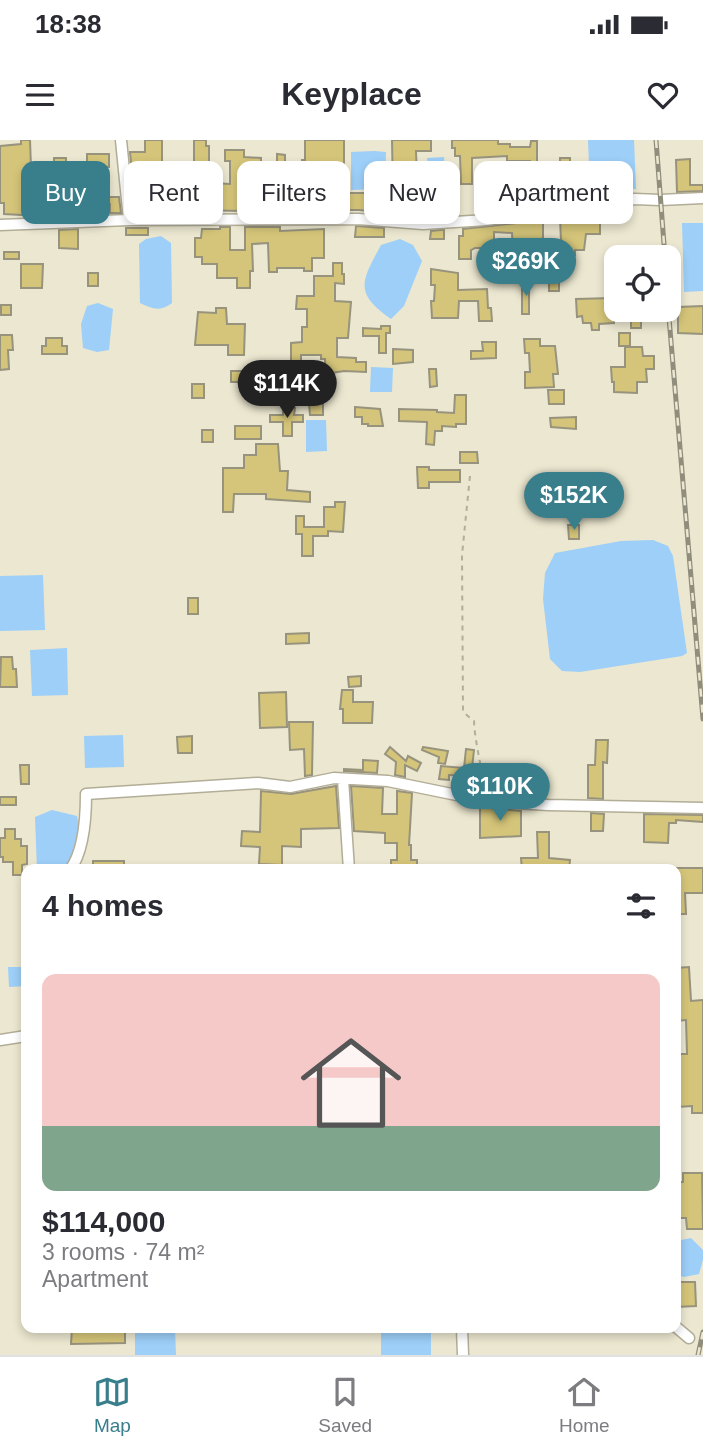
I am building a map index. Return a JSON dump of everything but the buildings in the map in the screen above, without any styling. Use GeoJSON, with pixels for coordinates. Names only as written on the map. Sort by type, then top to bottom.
{"type":"FeatureCollection","features":[{"type":"Feature","properties":{"kind":"street"},"geometry":{"type":"LineString","coordinates":[[121,140],[124,170]]}},
{"type":"Feature","properties":{"kind":"street"},"geometry":{"type":"LineString","coordinates":[[223,219],[358,219],[423,224],[487,219],[635,199],[703,198]]}},
{"type":"Feature","properties":{"kind":"street"},"geometry":{"type":"LineString","coordinates":[[0,225],[124,220]]}},
{"type":"Feature","properties":{"kind":"street"},"geometry":{"type":"LineString","coordinates":[[342,779],[349,864]]}},
{"type":"Feature","properties":{"kind":"street"},"geometry":{"type":"LineString","coordinates":[[74,864],[86,820],[86,794],[258,783],[290,787],[342,779],[388,781],[486,801],[703,808]]}},
{"type":"Feature","properties":{"kind":"street"},"geometry":{"type":"LineString","coordinates":[[0,1040],[21,1037]]}},
{"type":"Feature","properties":{"kind":"street"},"geometry":{"type":"LineString","coordinates":[[681,1331],[689,1338]]}},
{"type":"Feature","properties":{"kind":"street"},"geometry":{"type":"LineString","coordinates":[[462,1333],[463,1355]]}},
{"type":"Feature","properties":{"kind":"path"},"geometry":{"type":"LineString","coordinates":[[470,476],[462,555],[463,712],[474,721],[475,744],[481,762],[486,801]]}},
{"type":"Feature","properties":{"kind":"water"},"geometry":{"type":"Polygon","coordinates":[[[588,140],[634,140],[636,189],[633,189],[633,161],[589,161],[588,140]]]}},
{"type":"Feature","properties":{"kind":"water"},"geometry":{"type":"Polygon","coordinates":[[[351,152],[386,152],[386,161],[364,161],[364,190],[351,190],[351,152]]]}},
{"type":"Feature","properties":{"kind":"water"},"geometry":{"type":"Polygon","coordinates":[[[444,157],[444,161],[427,161],[427,158],[444,157]]]}},
{"type":"Feature","properties":{"kind":"water"},"geometry":{"type":"Polygon","coordinates":[[[682,223],[703,223],[703,291],[684,292],[682,223]]]}},
{"type":"Feature","properties":{"kind":"water"},"geometry":{"type":"Polygon","coordinates":[[[161,236],[171,243],[172,303],[156,309],[140,303],[139,244],[146,239],[161,236]]]}},
{"type":"Feature","properties":{"kind":"water"},"geometry":{"type":"Polygon","coordinates":[[[400,239],[413,245],[422,261],[404,306],[391,319],[371,302],[365,286],[369,269],[381,245],[400,239]]]}},
{"type":"Feature","properties":{"kind":"water"},"geometry":{"type":"Polygon","coordinates":[[[98,303],[113,309],[109,350],[97,352],[83,348],[81,324],[87,306],[98,303]]]}},
{"type":"Feature","properties":{"kind":"water"},"geometry":{"type":"Polygon","coordinates":[[[371,367],[393,368],[392,392],[370,392],[371,367]]]}},
{"type":"Feature","properties":{"kind":"water"},"geometry":{"type":"Polygon","coordinates":[[[311,369],[314,379],[307,395],[301,398],[295,396],[292,385],[293,370],[311,369]]]}},
{"type":"Feature","properties":{"kind":"water"},"geometry":{"type":"Polygon","coordinates":[[[306,420],[326,420],[327,451],[306,452],[306,420]]]}},
{"type":"Feature","properties":{"kind":"water"},"geometry":{"type":"Polygon","coordinates":[[[653,540],[668,546],[673,556],[687,653],[580,672],[562,671],[550,659],[543,599],[545,573],[555,553],[621,541],[653,540]]]}},
{"type":"Feature","properties":{"kind":"water"},"geometry":{"type":"Polygon","coordinates":[[[43,575],[45,630],[0,631],[0,576],[43,575]]]}},
{"type":"Feature","properties":{"kind":"water"},"geometry":{"type":"Polygon","coordinates":[[[67,648],[68,695],[32,696],[30,650],[67,648]]]}},
{"type":"Feature","properties":{"kind":"water"},"geometry":{"type":"Polygon","coordinates":[[[123,735],[124,767],[85,768],[84,736],[123,735]]]}},
{"type":"Feature","properties":{"kind":"water"},"geometry":{"type":"Polygon","coordinates":[[[52,810],[77,816],[79,826],[70,864],[37,864],[35,817],[52,810]]]}},
{"type":"Feature","properties":{"kind":"water"},"geometry":{"type":"Polygon","coordinates":[[[8,967],[21,967],[21,986],[9,987],[8,967]]]}},
{"type":"Feature","properties":{"kind":"water"},"geometry":{"type":"Polygon","coordinates":[[[691,1238],[703,1250],[699,1274],[681,1276],[681,1240],[691,1238]]]}},
{"type":"Feature","properties":{"kind":"water"},"geometry":{"type":"Polygon","coordinates":[[[135,1333],[175,1333],[176,1355],[135,1355],[135,1333]]]}},
{"type":"Feature","properties":{"kind":"water"},"geometry":{"type":"Polygon","coordinates":[[[381,1333],[431,1333],[431,1355],[381,1355],[381,1333]]]}},
{"type":"Feature","properties":{"kind":"railway"},"geometry":{"type":"LineString","coordinates":[[656,140],[664,245]]}},
{"type":"Feature","properties":{"kind":"railway"},"geometry":{"type":"LineString","coordinates":[[669,322],[703,719]]}},
{"type":"Feature","properties":{"kind":"railway"},"geometry":{"type":"LineString","coordinates":[[698,1355],[703,1332]]}}]}
